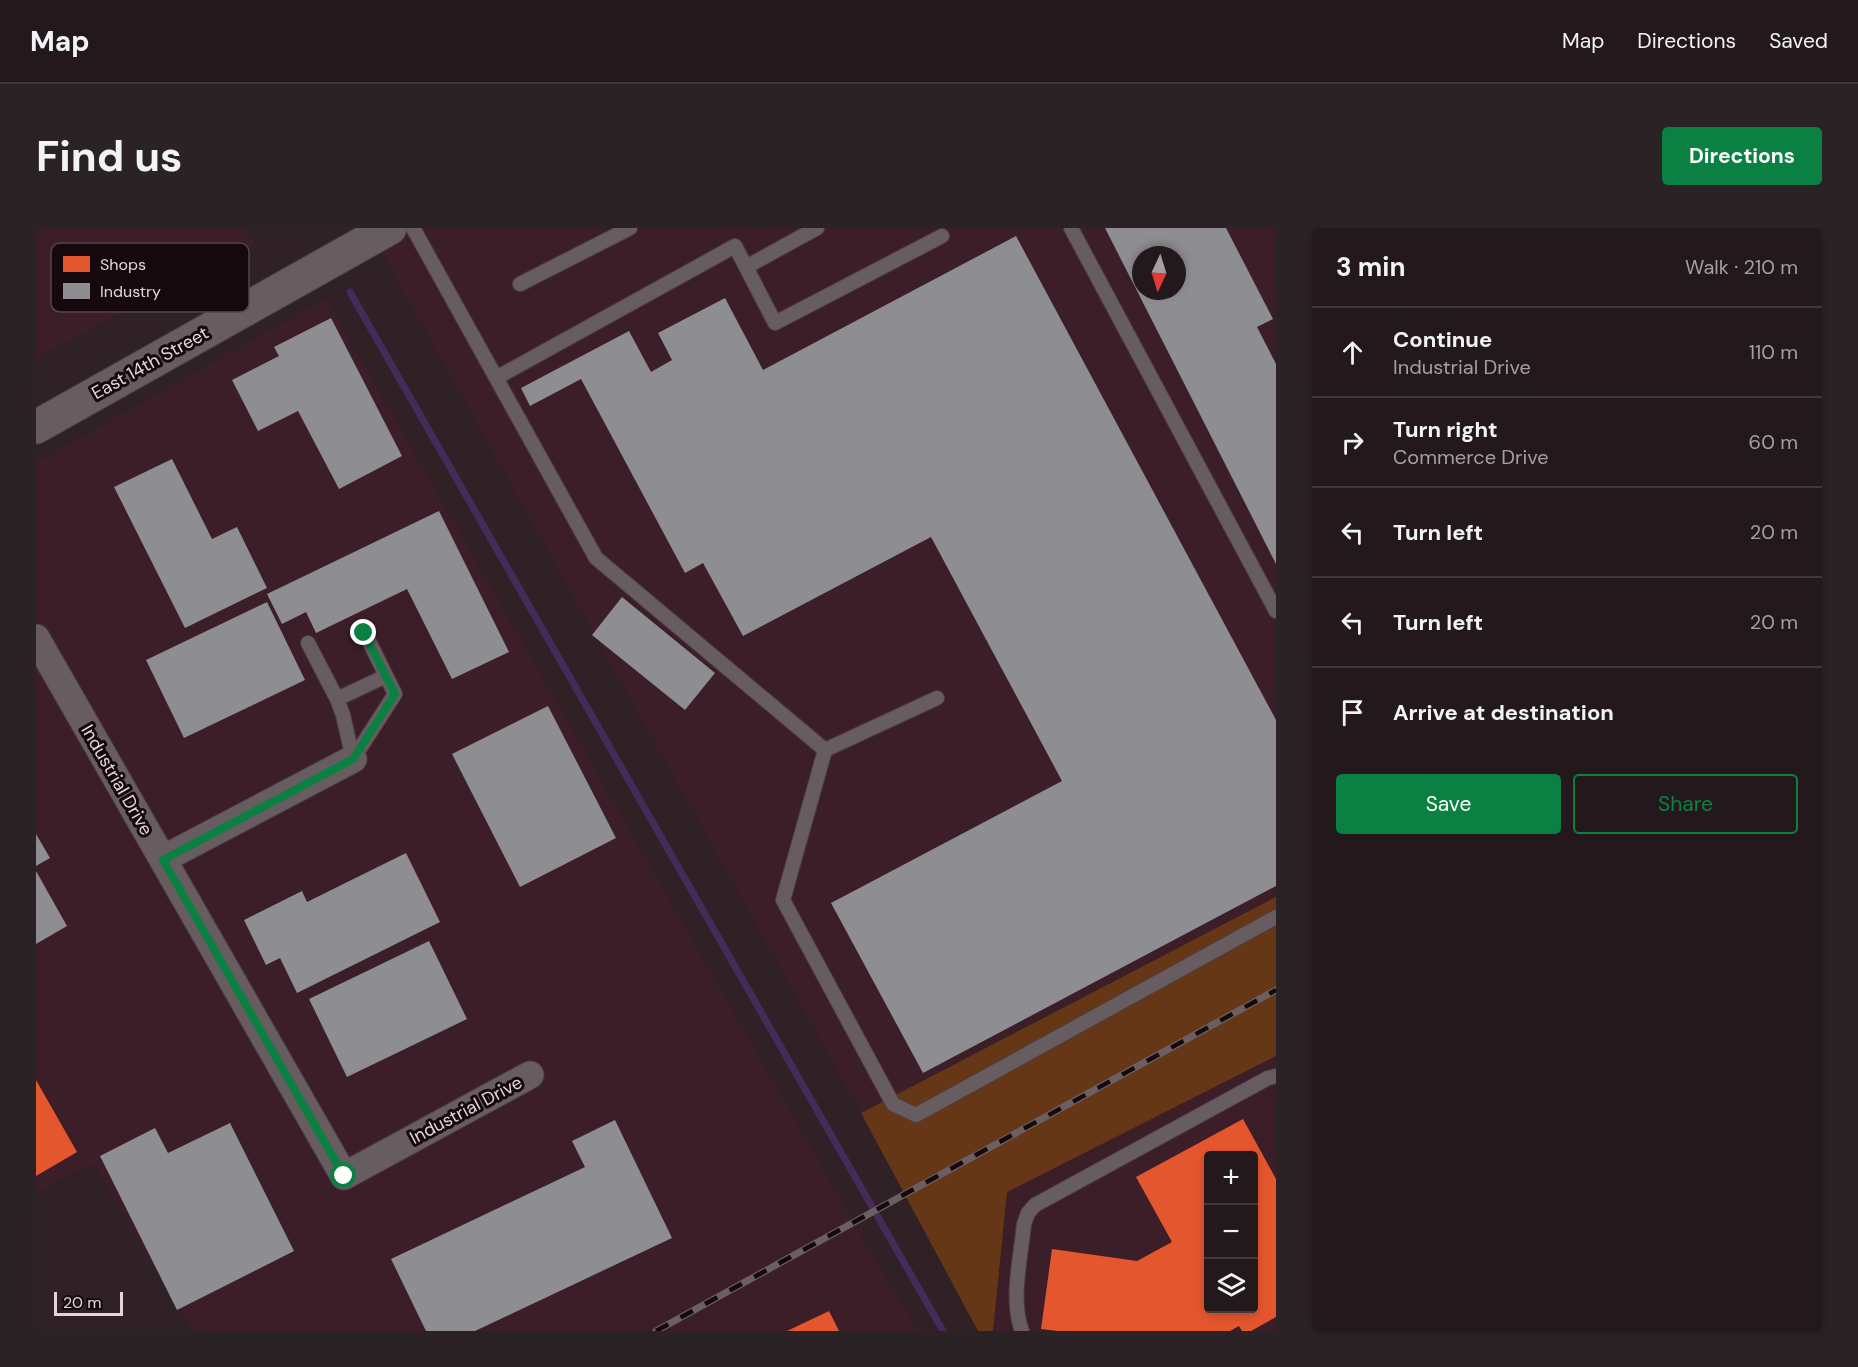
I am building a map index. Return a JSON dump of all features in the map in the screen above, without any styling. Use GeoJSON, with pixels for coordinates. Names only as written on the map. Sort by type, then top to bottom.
{"type":"FeatureCollection","features":[{"type":"Feature","properties":{"kind":"street","name":"East 14th Street"},"geometry":{"type":"LineString","coordinates":[[249,309],[392,229]]}},
{"type":"Feature","properties":{"kind":"street","name":"East 14th Street"},"geometry":{"type":"LineString","coordinates":[[36,427],[243,312]]}},
{"type":"Feature","properties":{"kind":"street","name":"Industrial Drive"},"geometry":{"type":"LineString","coordinates":[[36,638],[344,1176],[531,1076]]}},
{"type":"Feature","properties":{"kind":"street"},"geometry":{"type":"LineString","coordinates":[[163,860],[353,759]]}},
{"type":"Feature","properties":{"kind":"lane"},"geometry":{"type":"LineString","coordinates":[[520,284],[630,228]]}},
{"type":"Feature","properties":{"kind":"lane"},"geometry":{"type":"LineString","coordinates":[[746,267],[817,228]]}},
{"type":"Feature","properties":{"kind":"lane"},"geometry":{"type":"LineString","coordinates":[[1071,228],[1276,611]]}},
{"type":"Feature","properties":{"kind":"lane"},"geometry":{"type":"LineString","coordinates":[[392,229],[496,378],[596,558],[825,750]]}},
{"type":"Feature","properties":{"kind":"lane"},"geometry":{"type":"LineString","coordinates":[[496,378],[735,246],[776,323],[942,236]]}},
{"type":"Feature","properties":{"kind":"lane"},"geometry":{"type":"LineString","coordinates":[[353,759],[395,694],[364,633]]}},
{"type":"Feature","properties":{"kind":"lane"},"geometry":{"type":"LineString","coordinates":[[308,643],[344,715],[353,759]]}},
{"type":"Feature","properties":{"kind":"lane"},"geometry":{"type":"LineString","coordinates":[[337,699],[386,676]]}},
{"type":"Feature","properties":{"kind":"lane"},"geometry":{"type":"LineString","coordinates":[[938,698],[825,750],[783,900],[893,1104],[916,1115],[1276,917]]}},
{"type":"Feature","properties":{"kind":"lane"},"geometry":{"type":"LineString","coordinates":[[1022,1331],[1016,1301],[1024,1224],[1028,1213],[1035,1205],[1268,1078],[1276,1076]]}},
{"type":"Feature","properties":{"kind":"shaded area"},"geometry":{"type":"Polygon","coordinates":[[[36,228],[241,228],[256,242],[249,246],[249,243],[51,243],[51,312],[123,312],[36,358],[36,228]]]}},
{"type":"Feature","properties":{"kind":"shaded area"},"geometry":{"type":"Polygon","coordinates":[[[368,228],[1276,228],[1276,897],[861,1113],[368,228]]]}},
{"type":"Feature","properties":{"kind":"shaded area"},"geometry":{"type":"Polygon","coordinates":[[[326,298],[869,1249],[919,1331],[193,1331],[93,1163],[36,1193],[36,463],[326,298]]]}},
{"type":"Feature","properties":{"kind":"shaded area"},"geometry":{"type":"Polygon","coordinates":[[[1276,897],[1276,1056],[1007,1192],[993,1331],[978,1331],[861,1113],[1276,897]]]}},
{"type":"Feature","properties":{"kind":"shaded area"},"geometry":{"type":"Polygon","coordinates":[[[1276,1043],[1276,1331],[993,1331],[1007,1192],[1276,1043]]]}},
{"type":"Feature","properties":{"kind":"building: Shops"},"geometry":{"type":"Polygon","coordinates":[[[36,1080],[77,1152],[36,1176],[36,1080]]]}},
{"type":"Feature","properties":{"kind":"building: Shops"},"geometry":{"type":"Polygon","coordinates":[[[1243,1119],[1276,1179],[1276,1317],[1251,1331],[1242,1331],[1239,1326],[1230,1331],[1058,1331],[1041,1329],[1052,1249],[1137,1261],[1172,1242],[1136,1177],[1243,1119]]]}},
{"type":"Feature","properties":{"kind":"building: Shops"},"geometry":{"type":"Polygon","coordinates":[[[829,1311],[839,1331],[787,1331],[829,1311]]]}},
{"type":"Feature","properties":{"kind":"building: Industry"},"geometry":{"type":"Polygon","coordinates":[[[1105,228],[1226,228],[1273,319],[1257,327],[1276,364],[1276,564],[1142,300],[1186,300],[1186,246],[1132,246],[1132,281],[1105,228]]]}},
{"type":"Feature","properties":{"kind":"building: Industry"},"geometry":{"type":"Polygon","coordinates":[[[1016,236],[1276,720],[1276,886],[923,1073],[831,903],[1062,781],[931,537],[743,636],[703,563],[685,573],[581,379],[530,406],[521,388],[629,331],[651,372],[672,360],[658,333],[725,298],[763,370],[1016,236]]]}},
{"type":"Feature","properties":{"kind":"building: Industry"},"geometry":{"type":"Polygon","coordinates":[[[331,318],[402,456],[339,489],[298,411],[258,431],[232,380],[279,356],[274,347],[331,318]]]}},
{"type":"Feature","properties":{"kind":"building: Industry"},"geometry":{"type":"Polygon","coordinates":[[[172,459],[212,539],[237,527],[267,588],[185,628],[114,487],[172,459]]]}},
{"type":"Feature","properties":{"kind":"building: Industry"},"geometry":{"type":"Polygon","coordinates":[[[439,511],[509,652],[452,679],[407,589],[316,633],[306,612],[282,624],[267,594],[439,511]]]}},
{"type":"Feature","properties":{"kind":"building: Industry"},"geometry":{"type":"Polygon","coordinates":[[[622,597],[715,673],[685,710],[592,635],[622,597]]]}},
{"type":"Feature","properties":{"kind":"building: Industry"},"geometry":{"type":"Polygon","coordinates":[[[267,602],[305,680],[184,738],[146,660],[267,602]]]}},
{"type":"Feature","properties":{"kind":"building: Industry"},"geometry":{"type":"Polygon","coordinates":[[[548,706],[616,838],[520,887],[452,754],[548,706]]]}},
{"type":"Feature","properties":{"kind":"building: Industry"},"geometry":{"type":"Polygon","coordinates":[[[36,834],[50,858],[36,866],[36,834]]]}},
{"type":"Feature","properties":{"kind":"building: Industry"},"geometry":{"type":"Polygon","coordinates":[[[406,853],[440,922],[297,993],[280,958],[266,965],[244,920],[302,891],[307,902],[406,853]]]}},
{"type":"Feature","properties":{"kind":"building: Industry"},"geometry":{"type":"Polygon","coordinates":[[[36,871],[67,926],[36,944],[36,871]]]}},
{"type":"Feature","properties":{"kind":"building: Industry"},"geometry":{"type":"Polygon","coordinates":[[[429,941],[467,1019],[347,1077],[309,999],[429,941]]]}},
{"type":"Feature","properties":{"kind":"building: Industry"},"geometry":{"type":"Polygon","coordinates":[[[615,1120],[672,1238],[475,1331],[426,1331],[391,1259],[585,1167],[572,1141],[615,1120]]]}},
{"type":"Feature","properties":{"kind":"building: Industry"},"geometry":{"type":"Polygon","coordinates":[[[230,1123],[294,1251],[177,1310],[100,1156],[155,1128],[168,1153],[230,1123]]]}},
{"type":"Feature","properties":{"kind":"waterway"},"geometry":{"type":"LineString","coordinates":[[350,292],[943,1331]]}},
{"type":"Feature","properties":{"kind":"railway"},"geometry":{"type":"LineString","coordinates":[[656,1331],[1276,990]]}},
{"type":"Feature","properties":{"kind":"route"},"geometry":{"type":"LineString","coordinates":[[344,1176],[163,860],[353,759],[395,694],[364,633]]}}]}
